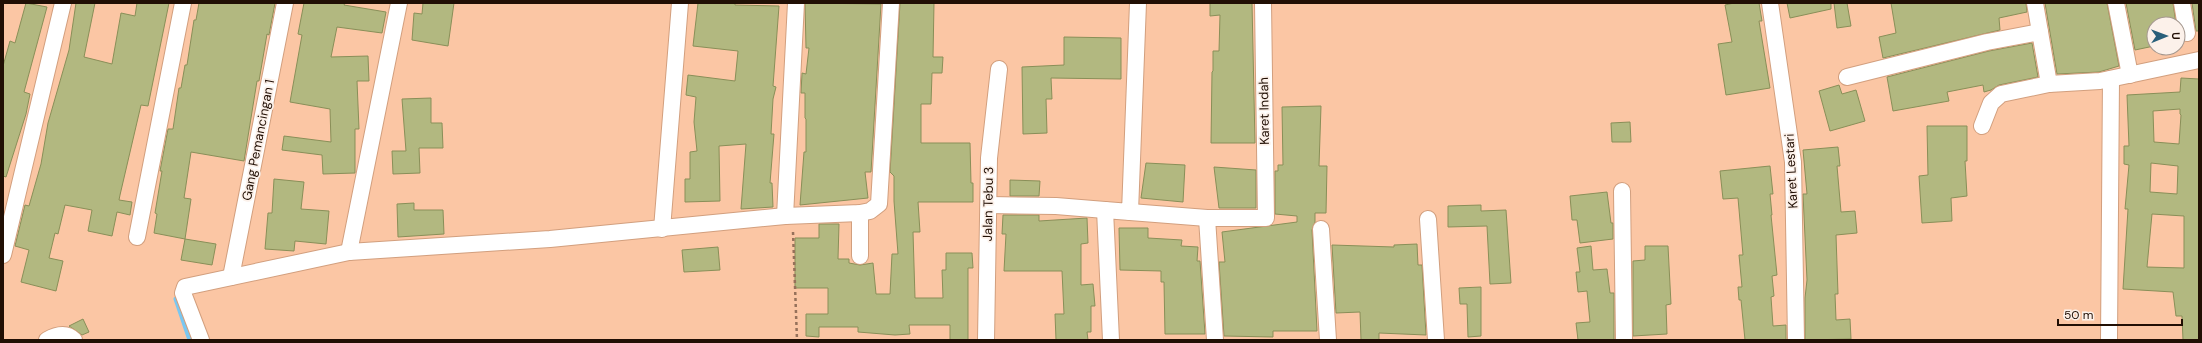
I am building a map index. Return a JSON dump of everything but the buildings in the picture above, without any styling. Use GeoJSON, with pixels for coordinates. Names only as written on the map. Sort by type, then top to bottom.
{"type":"FeatureCollection","features":[{"type":"Feature","properties":{"kind":"street"},"geometry":{"type":"LineString","coordinates":[[3,255],[63,3]]}},
{"type":"Feature","properties":{"kind":"street"},"geometry":{"type":"LineString","coordinates":[[137,237],[183,3]]}},
{"type":"Feature","properties":{"kind":"street","name":"Gang Pemancingan 1"},"geometry":{"type":"LineString","coordinates":[[231,277],[285,3]]}},
{"type":"Feature","properties":{"kind":"street"},"geometry":{"type":"LineString","coordinates":[[349,252],[398,3]]}},
{"type":"Feature","properties":{"kind":"street"},"geometry":{"type":"LineString","coordinates":[[662,229],[680,3]]}},
{"type":"Feature","properties":{"kind":"street"},"geometry":{"type":"LineString","coordinates":[[788,216],[796,3]]}},
{"type":"Feature","properties":{"kind":"street"},"geometry":{"type":"LineString","coordinates":[[202,340],[183,293],[185,287],[349,252],[550,239],[788,216],[870,211],[879,204],[891,3]]}},
{"type":"Feature","properties":{"kind":"street"},"geometry":{"type":"LineString","coordinates":[[1130,212],[1138,3]]}},
{"type":"Feature","properties":{"kind":"street","name":"Karet Indah"},"geometry":{"type":"LineString","coordinates":[[1207,218],[1266,218],[1263,3]]}},
{"type":"Feature","properties":{"kind":"street","name":"Karet Lestari"},"geometry":{"type":"LineString","coordinates":[[1770,3],[1793,162],[1796,340]]}},
{"type":"Feature","properties":{"kind":"street"},"geometry":{"type":"LineString","coordinates":[[2035,3],[2049,84]]}},
{"type":"Feature","properties":{"kind":"street"},"geometry":{"type":"LineString","coordinates":[[2116,3],[2130,75]]}},
{"type":"Feature","properties":{"kind":"street"},"geometry":{"type":"LineString","coordinates":[[2182,3],[2188,33]]}},
{"type":"Feature","properties":{"kind":"street"},"geometry":{"type":"LineString","coordinates":[[1847,77],[1987,42],[2040,32]]}},
{"type":"Feature","properties":{"kind":"street"},"geometry":{"type":"LineString","coordinates":[[1982,126],[1991,103],[2001,94],[2049,84],[2100,82],[2111,78],[2199,60]]}},
{"type":"Feature","properties":{"kind":"street","name":"Jalan Tebu 3"},"geometry":{"type":"LineString","coordinates":[[986,340],[989,158],[999,69]]}},
{"type":"Feature","properties":{"kind":"street"},"geometry":{"type":"LineString","coordinates":[[2109,340],[2111,78]]}},
{"type":"Feature","properties":{"kind":"street"},"geometry":{"type":"LineString","coordinates":[[1622,191],[1624,340]]}},
{"type":"Feature","properties":{"kind":"street"},"geometry":{"type":"LineString","coordinates":[[989,205],[1056,206],[1207,218],[1215,340]]}},
{"type":"Feature","properties":{"kind":"street"},"geometry":{"type":"LineString","coordinates":[[1105,210],[1111,340]]}},
{"type":"Feature","properties":{"kind":"street"},"geometry":{"type":"LineString","coordinates":[[860,212],[860,256]]}},
{"type":"Feature","properties":{"kind":"street"},"geometry":{"type":"LineString","coordinates":[[1428,219],[1436,340]]}},
{"type":"Feature","properties":{"kind":"street"},"geometry":{"type":"LineString","coordinates":[[1321,229],[1328,340]]}},
{"type":"Feature","properties":{"kind":"street"},"geometry":{"type":"LineString","coordinates":[[47,340],[56,335],[65,335],[74,340]]}},
{"type":"Feature","properties":{"kind":"path"},"geometry":{"type":"LineString","coordinates":[[788,216],[797,340]]}},
{"type":"Feature","properties":{"kind":"waterway"},"geometry":{"type":"LineString","coordinates":[[176,299],[190,340]]}}]}
